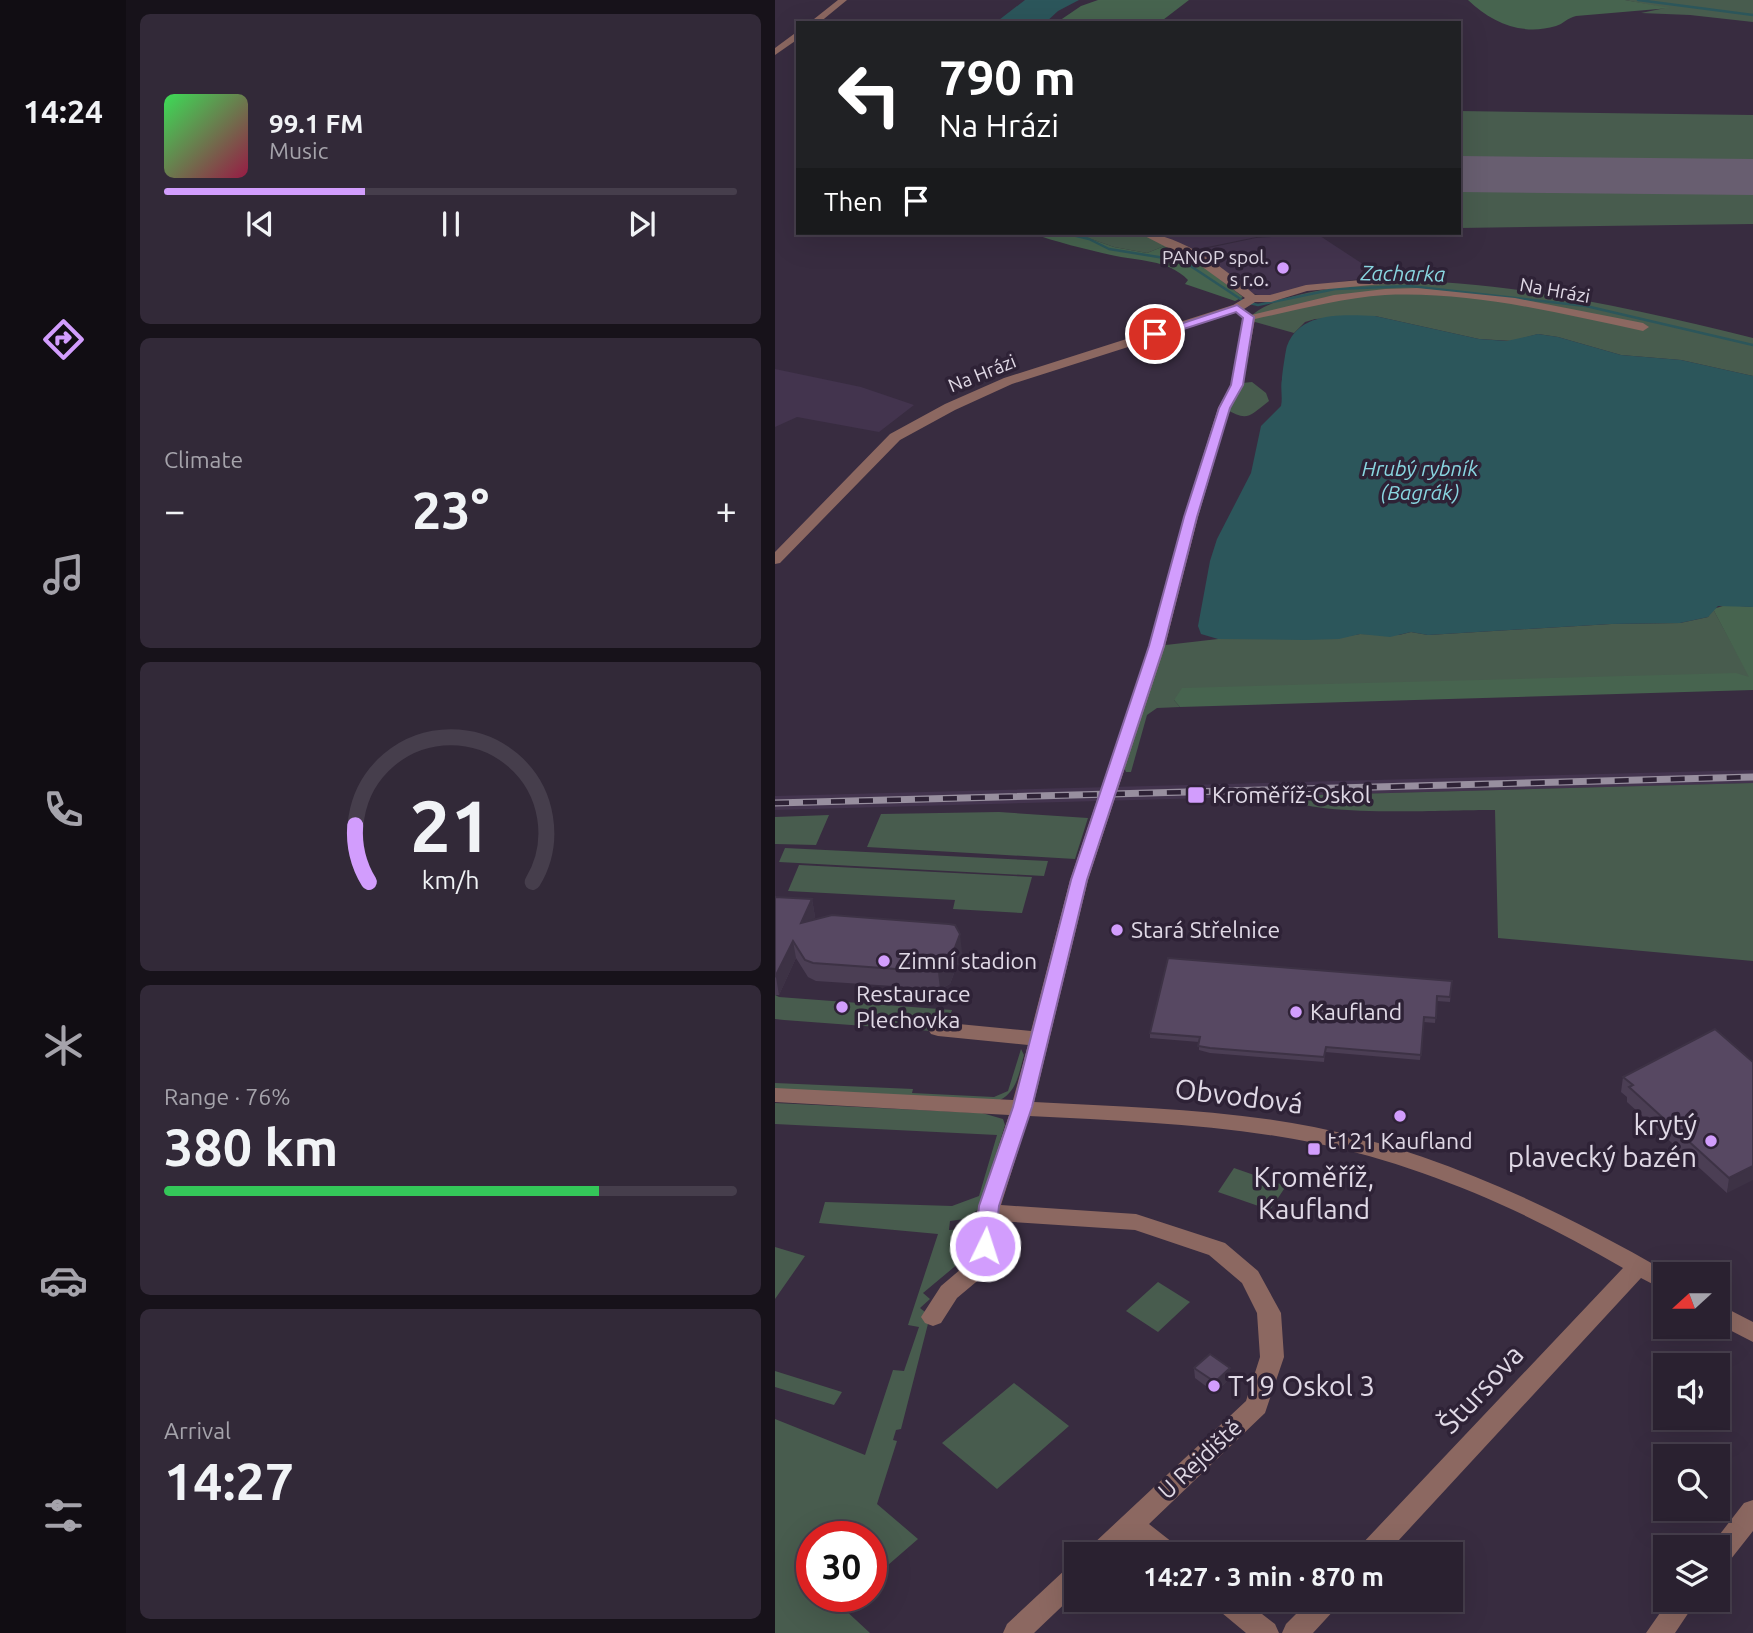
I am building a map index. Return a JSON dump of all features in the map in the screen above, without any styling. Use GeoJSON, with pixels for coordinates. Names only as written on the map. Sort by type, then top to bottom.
{"type":"FeatureCollection","features":[{"type":"Feature","properties":{"kind":"street"},"geometry":{"type":"LineString","coordinates":[[816,21],[843,0]]}},
{"type":"Feature","properties":{"kind":"street"},"geometry":{"type":"LineString","coordinates":[[775,52],[796,36]]}},
{"type":"Feature","properties":{"kind":"street"},"geometry":{"type":"LineString","coordinates":[[933,1317],[949,1292],[986,1261],[988,1212],[1022,1107],[1079,880],[1157,646],[1191,517],[1224,408],[1237,385],[1246,306],[1218,270],[1185,249],[1149,235]]}},
{"type":"Feature","properties":{"kind":"street","name":"Na Hrázi"},"geometry":{"type":"LineString","coordinates":[[775,560],[895,437],[950,407],[1008,381],[1306,288],[1393,281]]}},
{"type":"Feature","properties":{"kind":"street","name":"Na Hrázi"},"geometry":{"type":"LineString","coordinates":[[1246,306],[1294,307],[1386,292],[1436,293],[1538,305],[1643,327]]}},
{"type":"Feature","properties":{"kind":"street"},"geometry":{"type":"LineString","coordinates":[[938,1029],[1040,1039]]}},
{"type":"Feature","properties":{"kind":"street","name":"Obvodová"},"geometry":{"type":"LineString","coordinates":[[775,1095],[1022,1107],[1236,1122],[1332,1139],[1389,1155],[1503,1197],[1580,1233],[1653,1274]]}},
{"type":"Feature","properties":{"kind":"street","name":"U Rejdiště"},"geometry":{"type":"LineString","coordinates":[[988,1212],[1136,1222],[1217,1249],[1250,1277],[1269,1313],[1272,1357],[1256,1406],[1112,1542]]}},
{"type":"Feature","properties":{"kind":"street","name":"Štursova"},"geometry":{"type":"LineString","coordinates":[[1380,1542],[1639,1266]]}},
{"type":"Feature","properties":{"kind":"street"},"geometry":{"type":"LineString","coordinates":[[1731,1320],[1753,1333]]}},
{"type":"Feature","properties":{"kind":"street"},"geometry":{"type":"LineString","coordinates":[[1730,1541],[1753,1511]]}},
{"type":"Feature","properties":{"kind":"street"},"geometry":{"type":"LineString","coordinates":[[1131,1524],[1153,1542]]}},
{"type":"Feature","properties":{"kind":"street"},"geometry":{"type":"LineString","coordinates":[[1017,1633],[1064,1588]]}},
{"type":"Feature","properties":{"kind":"street"},"geometry":{"type":"LineString","coordinates":[[1240,1612],[1266,1633]]}},
{"type":"Feature","properties":{"kind":"street"},"geometry":{"type":"LineString","coordinates":[[1295,1633],[1315,1612]]}},
{"type":"Feature","properties":{"kind":"street"},"geometry":{"type":"LineString","coordinates":[[1659,1633],[1675,1612]]}},
{"type":"Feature","properties":{"kind":"shaded area"},"geometry":{"type":"Polygon","coordinates":[[[1098,0],[1189,0],[1162,21],[1059,21],[1081,6],[1098,0]]]}},
{"type":"Feature","properties":{"kind":"shaded area"},"geometry":{"type":"Polygon","coordinates":[[[1468,0],[1625,0],[1670,8],[1576,16],[1556,26],[1531,29],[1497,21],[1468,0]]]}},
{"type":"Feature","properties":{"kind":"shaded area"},"geometry":{"type":"Polygon","coordinates":[[[1625,0],[1753,0],[1753,22],[1641,13],[1665,8],[1625,0]]]}},
{"type":"Feature","properties":{"kind":"shaded area"},"geometry":{"type":"Polygon","coordinates":[[[1461,111],[1753,115],[1753,169],[1461,166],[1461,111]]]}},
{"type":"Feature","properties":{"kind":"shaded area"},"geometry":{"type":"Polygon","coordinates":[[[1461,181],[1753,184],[1753,224],[1461,228],[1461,181]]]}},
{"type":"Feature","properties":{"kind":"shaded area"},"geometry":{"type":"Polygon","coordinates":[[[1037,235],[1080,235],[1114,247],[1147,253],[1167,245],[1183,251],[1243,297],[1235,301],[1185,284],[1188,280],[1180,273],[1162,264],[1037,235]]]}},
{"type":"Feature","properties":{"kind":"shaded area"},"geometry":{"type":"Polygon","coordinates":[[[1080,235],[1143,235],[1167,245],[1147,253],[1114,247],[1080,235]]]}},
{"type":"Feature","properties":{"kind":"shaded area"},"geometry":{"type":"Polygon","coordinates":[[[1143,235],[1266,235],[1193,250],[1167,245],[1143,235]]]}},
{"type":"Feature","properties":{"kind":"shaded area"},"geometry":{"type":"Polygon","coordinates":[[[1319,235],[1381,276],[1303,287],[1268,297],[1247,292],[1194,251],[1256,238],[1319,235]]]}},
{"type":"Feature","properties":{"kind":"shaded area"},"geometry":{"type":"Polygon","coordinates":[[[1393,280],[1484,286],[1575,299],[1753,338],[1753,376],[1681,360],[1621,355],[1538,334],[1512,341],[1479,339],[1375,316],[1315,319],[1305,322],[1294,333],[1248,320],[1273,303],[1293,297],[1338,287],[1393,280]]]}},
{"type":"Feature","properties":{"kind":"shaded area"},"geometry":{"type":"Polygon","coordinates":[[[775,369],[861,387],[914,405],[879,432],[797,417],[775,427],[775,369]]]}},
{"type":"Feature","properties":{"kind":"shaded area"},"geometry":{"type":"Polygon","coordinates":[[[1252,382],[1266,393],[1269,401],[1248,416],[1238,415],[1224,408],[1242,383],[1252,382]]]}},
{"type":"Feature","properties":{"kind":"shaded area"},"geometry":{"type":"Polygon","coordinates":[[[1726,605],[1753,607],[1753,690],[1180,707],[1174,700],[1182,688],[1736,673],[1749,677],[1713,609],[1726,605]]]}},
{"type":"Feature","properties":{"kind":"shaded area"},"geometry":{"type":"Polygon","coordinates":[[[1713,609],[1750,677],[1174,700],[1180,707],[1157,708],[1147,715],[1131,772],[1126,772],[1120,759],[1157,646],[1218,639],[1332,639],[1360,634],[1399,635],[1411,632],[1428,635],[1611,624],[1680,623],[1708,617],[1713,609]]]}},
{"type":"Feature","properties":{"kind":"shaded area"},"geometry":{"type":"Polygon","coordinates":[[[1753,770],[1753,783],[775,810],[775,796],[1753,770]]]}},
{"type":"Feature","properties":{"kind":"shaded area"},"geometry":{"type":"Polygon","coordinates":[[[1753,783],[1753,961],[1498,938],[1495,810],[1351,810],[1322,808],[1281,796],[1753,783]]]}},
{"type":"Feature","properties":{"kind":"shaded area"},"geometry":{"type":"Polygon","coordinates":[[[999,812],[1088,818],[1075,859],[867,847],[881,814],[999,812]]]}},
{"type":"Feature","properties":{"kind":"shaded area"},"geometry":{"type":"Polygon","coordinates":[[[829,815],[816,845],[775,844],[775,817],[829,815]]]}},
{"type":"Feature","properties":{"kind":"shaded area"},"geometry":{"type":"Polygon","coordinates":[[[785,848],[1048,861],[1044,876],[779,862],[785,848]]]}},
{"type":"Feature","properties":{"kind":"shaded area"},"geometry":{"type":"Polygon","coordinates":[[[799,865],[1032,877],[1022,913],[953,909],[955,900],[788,891],[799,865]]]}},
{"type":"Feature","properties":{"kind":"shaded area"},"geometry":{"type":"Polygon","coordinates":[[[775,995],[952,1010],[945,1032],[784,1020],[775,1019],[775,995]]]}},
{"type":"Feature","properties":{"kind":"shaded area"},"geometry":{"type":"Polygon","coordinates":[[[1021,1049],[1024,1055],[1017,1081],[1010,1092],[1000,1100],[775,1091],[775,1083],[913,1089],[912,1093],[994,1097],[1008,1091],[1021,1049]]]}},
{"type":"Feature","properties":{"kind":"shaded area"},"geometry":{"type":"Polygon","coordinates":[[[775,1103],[982,1113],[1003,1119],[1005,1125],[979,1209],[964,1219],[950,1221],[949,1230],[966,1229],[976,1234],[977,1248],[923,1293],[930,1299],[920,1308],[930,1316],[901,1429],[896,1430],[893,1440],[897,1441],[877,1504],[918,1539],[887,1566],[887,1521],[796,1521],[796,1612],[847,1612],[870,1633],[775,1633],[775,1419],[865,1455],[893,1370],[904,1371],[919,1327],[908,1325],[938,1234],[819,1223],[825,1202],[952,1206],[979,1196],[997,1135],[775,1124],[775,1103]]]}},
{"type":"Feature","properties":{"kind":"shaded area"},"geometry":{"type":"Polygon","coordinates":[[[1234,1168],[1286,1186],[1270,1210],[1218,1192],[1234,1168]]]}},
{"type":"Feature","properties":{"kind":"shaded area"},"geometry":{"type":"Polygon","coordinates":[[[775,1247],[805,1256],[775,1299],[775,1247]]]}},
{"type":"Feature","properties":{"kind":"shaded area"},"geometry":{"type":"Polygon","coordinates":[[[1158,1282],[1190,1302],[1158,1332],[1126,1311],[1158,1282]]]}},
{"type":"Feature","properties":{"kind":"shaded area"},"geometry":{"type":"Polygon","coordinates":[[[775,1371],[842,1392],[834,1405],[775,1387],[775,1371]]]}},
{"type":"Feature","properties":{"kind":"shaded area"},"geometry":{"type":"Polygon","coordinates":[[[1014,1383],[1069,1426],[997,1489],[942,1443],[1014,1383]]]}},
{"type":"Feature","properties":{"kind":"water"},"geometry":{"type":"Polygon","coordinates":[[[1025,0],[1079,0],[1058,11],[1047,21],[998,21],[1025,0]]]}},
{"type":"Feature","properties":{"kind":"water","name":"Hrubý rybník (Bagrák)"},"geometry":{"type":"Polygon","coordinates":[[[1375,316],[1479,339],[1507,341],[1538,334],[1558,337],[1621,355],[1681,360],[1753,376],[1753,607],[1718,606],[1708,617],[1680,623],[1611,624],[1428,635],[1411,632],[1390,637],[1360,634],[1339,639],[1305,640],[1218,639],[1201,634],[1198,626],[1210,561],[1217,539],[1251,473],[1261,426],[1281,406],[1281,382],[1286,351],[1293,335],[1302,326],[1324,318],[1375,316]]]}},
{"type":"Feature","properties":{"kind":"building"},"geometry":{"type":"Polygon","coordinates":[[[775,897],[812,899],[801,923],[832,915],[949,924],[955,925],[960,934],[948,966],[938,972],[813,963],[805,960],[793,941],[775,977],[775,897]]]}},
{"type":"Feature","properties":{"kind":"building","name":"Kaufland"},"geometry":{"type":"Polygon","coordinates":[[[1168,958],[1452,981],[1450,997],[1437,996],[1436,1018],[1424,1017],[1421,1055],[1326,1047],[1324,1057],[1210,1048],[1198,1046],[1200,1037],[1150,1033],[1168,958]]]}},
{"type":"Feature","properties":{"kind":"building","name":"krytý plavecký bazén"},"geometry":{"type":"Polygon","coordinates":[[[1715,1029],[1753,1062],[1753,1166],[1729,1178],[1629,1087],[1633,1085],[1623,1077],[1715,1029]]]}},
{"type":"Feature","properties":{"kind":"building"},"geometry":{"type":"Polygon","coordinates":[[[1210,1354],[1230,1368],[1215,1382],[1194,1368],[1210,1354]]]}},
{"type":"Feature","properties":{"kind":"waterway"},"geometry":{"type":"LineString","coordinates":[[1638,0],[1753,15]]}},
{"type":"Feature","properties":{"kind":"waterway","name":"Zacharka"},"geometry":{"type":"LineString","coordinates":[[1072,235],[1089,239],[1109,249],[1183,261],[1245,302],[1258,305],[1335,289],[1410,286],[1586,306],[1753,345]]}},
{"type":"Feature","properties":{"kind":"runway"},"geometry":{"type":"LineString","coordinates":[[1461,174],[1753,177]]}},
{"type":"Feature","properties":{"kind":"railway"},"geometry":{"type":"LineString","coordinates":[[775,803],[1753,777]]}},
{"type":"Feature","properties":{"kind":"place","name":"PANOP spol. s r.o."},"geometry":{"type":"Point","coordinates":[1283,268]}},
{"type":"Feature","properties":{"kind":"place","name":"Kroměříž-Oskol"},"geometry":{"type":"Point","coordinates":[1196,795]}},
{"type":"Feature","properties":{"kind":"place","name":"Stará Střelnice"},"geometry":{"type":"Point","coordinates":[1117,930]}},
{"type":"Feature","properties":{"kind":"place","name":"Zimní stadion"},"geometry":{"type":"Point","coordinates":[884,961]}},
{"type":"Feature","properties":{"kind":"place","name":"Restaurace Plechovka"},"geometry":{"type":"Point","coordinates":[842,1007]}},
{"type":"Feature","properties":{"kind":"place","name":"Kaufland"},"geometry":{"type":"Point","coordinates":[1296,1012]}},
{"type":"Feature","properties":{"kind":"place","name":"t121 Kaufland"},"geometry":{"type":"Point","coordinates":[1400,1116]}},
{"type":"Feature","properties":{"kind":"place","name":"krytý plavecký bazén"},"geometry":{"type":"Point","coordinates":[1711,1141]}},
{"type":"Feature","properties":{"kind":"place","name":"Kroměříž, Kaufland"},"geometry":{"type":"Point","coordinates":[1314,1149]}},
{"type":"Feature","properties":{"kind":"place","name":"T19 Oskol 3"},"geometry":{"type":"Point","coordinates":[1214,1386]}},
{"type":"Feature","properties":{"kind":"route"},"geometry":{"type":"LineString","coordinates":[[985,1246],[989,1206],[1022,1107],[1079,880],[1157,646],[1176,567],[1224,408],[1237,385],[1249,317],[1237,308],[1155,334]]}}]}
